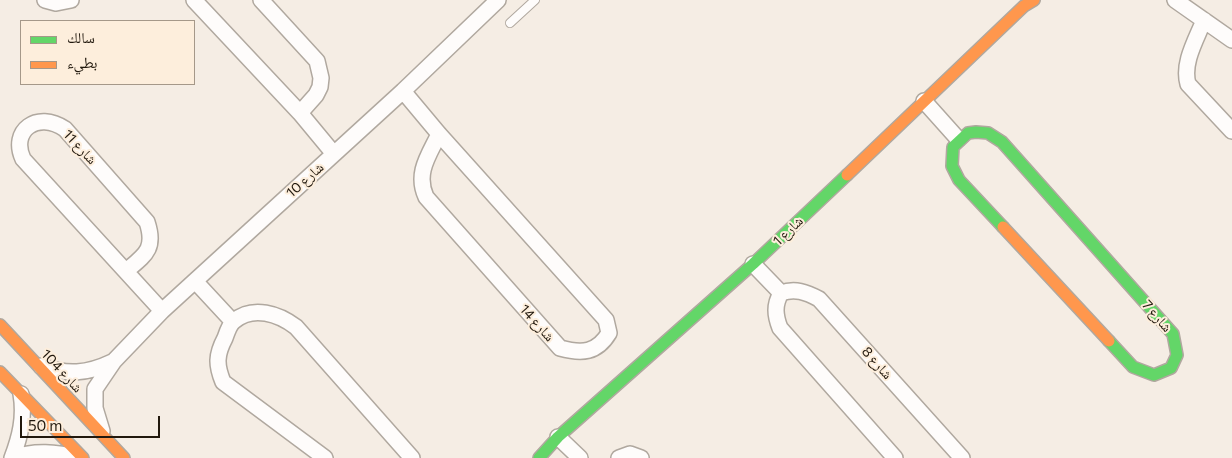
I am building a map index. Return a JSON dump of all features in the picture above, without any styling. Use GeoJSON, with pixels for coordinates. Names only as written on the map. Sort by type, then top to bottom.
{"type":"FeatureCollection","features":[{"type":"Feature","properties":{"kind":"street"},"geometry":{"type":"LineString","coordinates":[[45,0],[56,3],[71,0]]}},
{"type":"Feature","properties":{"kind":"street"},"geometry":{"type":"LineString","coordinates":[[194,0],[300,113],[334,154]]}},
{"type":"Feature","properties":{"kind":"street"},"geometry":{"type":"LineString","coordinates":[[261,0],[317,61],[321,78],[320,87],[316,95],[300,113]]}},
{"type":"Feature","properties":{"kind":"street","name":"شارع 10"},"geometry":{"type":"LineString","coordinates":[[104,437],[94,399],[95,389],[114,361],[162,311],[403,91],[498,0]]}},
{"type":"Feature","properties":{"kind":"street","name":"شارع 1"},"geometry":{"type":"LineString","coordinates":[[539,458],[558,437],[753,264],[1024,6],[1034,0]]}},
{"type":"Feature","properties":{"kind":"street"},"geometry":{"type":"LineString","coordinates":[[1174,0],[1232,40]]}},
{"type":"Feature","properties":{"kind":"street"},"geometry":{"type":"LineString","coordinates":[[1204,20],[1187,64],[1186,77],[1188,84],[1232,130]]}},
{"type":"Feature","properties":{"kind":"street","name":"شارع 14"},"geometry":{"type":"LineString","coordinates":[[403,91],[439,134],[606,320],[609,332],[604,342],[596,349],[586,352],[560,348],[426,197],[421,186],[423,168],[439,134]]}},
{"type":"Feature","properties":{"kind":"street"},"geometry":{"type":"LineString","coordinates":[[924,101],[958,139]]}},
{"type":"Feature","properties":{"kind":"street","name":"شارع 11"},"geometry":{"type":"LineString","coordinates":[[126,271],[148,253],[151,236],[148,222],[65,129],[48,120],[40,120],[30,125],[21,137],[20,153],[23,159],[162,311]]}},
{"type":"Feature","properties":{"kind":"street","name":"شارع 7"},"geometry":{"type":"LineString","coordinates":[[976,132],[988,133],[1002,142],[1173,334],[1177,354],[1171,368],[1154,375],[1133,367],[959,180],[952,166],[951,156],[953,147],[958,139],[968,133],[976,132]]}},
{"type":"Feature","properties":{"kind":"street"},"geometry":{"type":"LineString","coordinates":[[753,264],[781,293],[776,301],[780,328],[895,458]]}},
{"type":"Feature","properties":{"kind":"street"},"geometry":{"type":"LineString","coordinates":[[195,281],[233,322]]}},
{"type":"Feature","properties":{"kind":"street","name":"شارع 8"},"geometry":{"type":"LineString","coordinates":[[781,293],[791,289],[804,292],[819,299],[962,458]]}},
{"type":"Feature","properties":{"kind":"street"},"geometry":{"type":"LineString","coordinates":[[325,458],[223,382],[218,369],[218,350],[233,322],[250,313],[261,313],[270,314],[291,324],[412,458]]}},
{"type":"Feature","properties":{"kind":"street","name":"شارع 104"},"geometry":{"type":"LineString","coordinates":[[0,325],[124,458]]}},
{"type":"Feature","properties":{"kind":"street","name":"شارع 10"},"geometry":{"type":"LineString","coordinates":[[35,364],[58,372],[80,374],[98,369],[114,361]]}},
{"type":"Feature","properties":{"kind":"street"},"geometry":{"type":"LineString","coordinates":[[0,372],[83,458]]}},
{"type":"Feature","properties":{"kind":"street"},"geometry":{"type":"LineString","coordinates":[[12,458],[21,431],[24,410],[21,394]]}},
{"type":"Feature","properties":{"kind":"street"},"geometry":{"type":"LineString","coordinates":[[558,437],[580,458]]}},
{"type":"Feature","properties":{"kind":"street"},"geometry":{"type":"LineString","coordinates":[[12,458],[24,454],[54,452],[79,458]]}},
{"type":"Feature","properties":{"kind":"street"},"geometry":{"type":"LineString","coordinates":[[619,458],[630,454],[641,458]]}},
{"type":"Feature","properties":{"kind":"lane"},"geometry":{"type":"LineString","coordinates":[[510,23],[535,0]]}},
{"type":"Feature","properties":{"kind":"traffic: fast"},"geometry":{"type":"LineString","coordinates":[[976,132],[988,133],[1002,142],[1173,334],[1177,355],[1171,368],[1154,375],[1133,367],[1109,341]]}},
{"type":"Feature","properties":{"kind":"traffic: fast"},"geometry":{"type":"LineString","coordinates":[[976,132],[968,133],[953,147],[952,166],[959,180],[1003,227]]}},
{"type":"Feature","properties":{"kind":"traffic: fast"},"geometry":{"type":"LineString","coordinates":[[539,458],[558,437],[753,264],[847,175]]}},
{"type":"Feature","properties":{"kind":"traffic: slow"},"geometry":{"type":"LineString","coordinates":[[847,175],[1024,6],[1034,0]]}},
{"type":"Feature","properties":{"kind":"traffic: slow"},"geometry":{"type":"LineString","coordinates":[[1003,227],[1109,341]]}},
{"type":"Feature","properties":{"kind":"traffic: slow"},"geometry":{"type":"LineString","coordinates":[[0,325],[124,458]]}},
{"type":"Feature","properties":{"kind":"traffic: slow"},"geometry":{"type":"LineString","coordinates":[[0,372],[83,458]]}}]}
